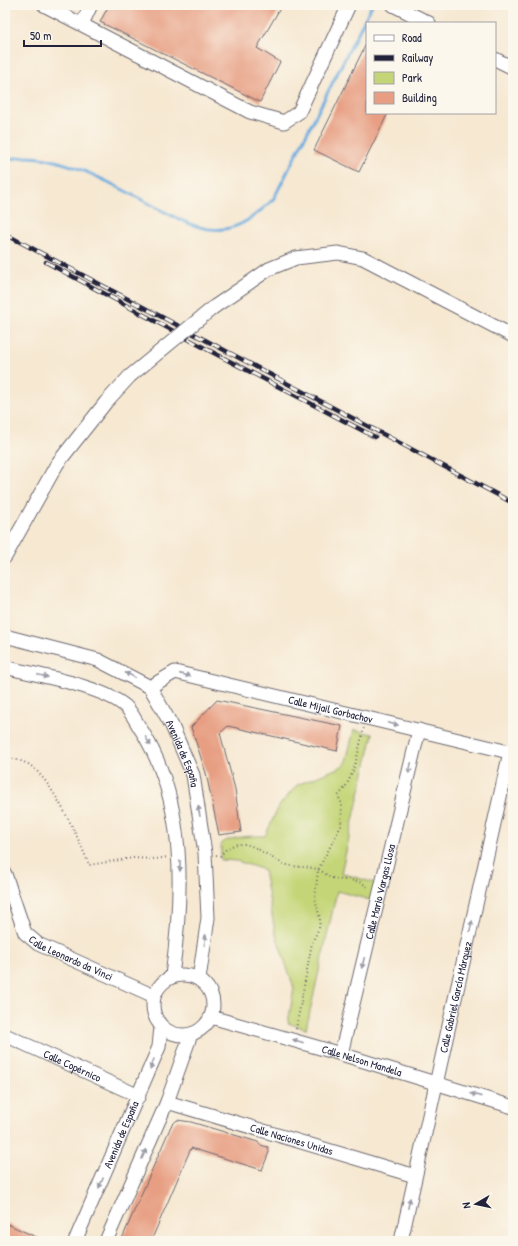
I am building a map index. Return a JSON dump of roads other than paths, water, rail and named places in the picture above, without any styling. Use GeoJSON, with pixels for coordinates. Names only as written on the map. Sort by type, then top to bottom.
{"type":"FeatureCollection","features":[{"type":"Feature","properties":{"kind":"street"},"geometry":{"type":"LineString","coordinates":[[44,5],[250,112],[284,122],[300,112],[349,5]]}},
{"type":"Feature","properties":{"kind":"street"},"geometry":{"type":"LineString","coordinates":[[82,24],[91,5]]}},
{"type":"Feature","properties":{"kind":"street"},"geometry":{"type":"LineString","coordinates":[[393,5],[427,22]]}},
{"type":"Feature","properties":{"kind":"street"},"geometry":{"type":"LineString","coordinates":[[496,60],[513,68]]}},
{"type":"Feature","properties":{"kind":"street"},"geometry":{"type":"LineString","coordinates":[[5,557],[57,464],[106,402],[130,376],[214,307],[269,269],[296,258],[338,253],[363,258],[513,336]]}},
{"type":"Feature","properties":{"kind":"street"},"geometry":{"type":"LineString","coordinates":[[5,636],[98,660],[150,687]]}},
{"type":"Feature","properties":{"kind":"street"},"geometry":{"type":"LineString","coordinates":[[5,667],[68,682],[107,695],[126,706],[153,750],[172,806],[180,856],[178,934],[172,976]]}},
{"type":"Feature","properties":{"kind":"street","name":"Calle Mijail Gorbachov"},"geometry":{"type":"LineString","coordinates":[[150,687],[175,672],[512,752]]}},
{"type":"Feature","properties":{"kind":"street","name":"Avenida de España"},"geometry":{"type":"LineString","coordinates":[[150,687],[172,726],[193,775],[196,789],[205,853],[208,918],[199,979]]}},
{"type":"Feature","properties":{"kind":"street","name":"Calle Mario Vargas Llosa"},"geometry":{"type":"LineString","coordinates":[[341,1054],[419,730]]}},
{"type":"Feature","properties":{"kind":"street","name":"Calle Gabriel García Márquez"},"geometry":{"type":"LineString","coordinates":[[401,1241],[512,752]]}},
{"type":"Feature","properties":{"kind":"street","name":"Calle Leonardo da Vinci"},"geometry":{"type":"LineString","coordinates":[[5,874],[26,933],[38,944],[154,996]]}},
{"type":"Feature","properties":{"kind":"street"},"geometry":{"type":"LineString","coordinates":[[186,974],[199,979],[206,984],[212,996],[213,1009],[211,1017],[199,1031],[191,1034],[180,1035],[170,1033],[161,1027],[153,1012],[154,996],[158,987],[164,980],[172,976],[186,974]]}},
{"type":"Feature","properties":{"kind":"street","name":"Calle Nelson Mandela"},"geometry":{"type":"LineString","coordinates":[[211,1017],[341,1054],[513,1107]]}},
{"type":"Feature","properties":{"kind":"street","name":"Avenida de España"},"geometry":{"type":"LineString","coordinates":[[75,1241],[159,1047],[161,1027]]}},
{"type":"Feature","properties":{"kind":"street"},"geometry":{"type":"LineString","coordinates":[[106,1241],[167,1102],[191,1034]]}},
{"type":"Feature","properties":{"kind":"street","name":"Calle Copérnico"},"geometry":{"type":"LineString","coordinates":[[5,1035],[139,1096]]}},
{"type":"Feature","properties":{"kind":"street","name":"Calle Naciones Unidas"},"geometry":{"type":"LineString","coordinates":[[167,1102],[415,1176]]}},
{"type":"Feature","properties":{"kind":"waterway"},"geometry":{"type":"LineString","coordinates":[[5,161],[23,157],[43,158],[64,163],[106,181],[177,218],[194,225],[212,229],[230,228],[236,226],[253,216],[273,200],[372,5]]}},
{"type":"Feature","properties":{"kind":"railway"},"geometry":{"type":"LineString","coordinates":[[5,234],[513,503]]}},
{"type":"Feature","properties":{"kind":"railway"},"geometry":{"type":"LineString","coordinates":[[46,262],[214,353],[375,437]]}}]}
